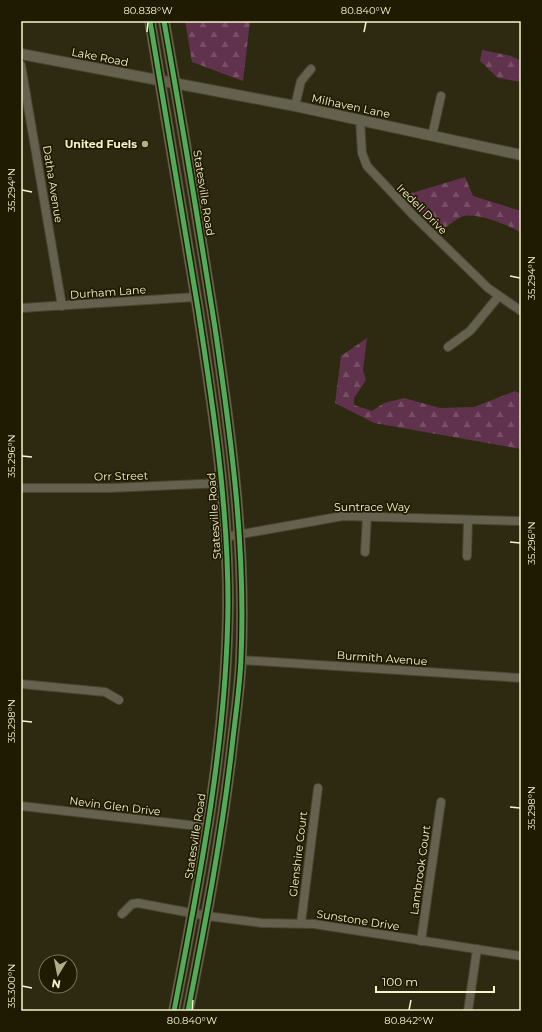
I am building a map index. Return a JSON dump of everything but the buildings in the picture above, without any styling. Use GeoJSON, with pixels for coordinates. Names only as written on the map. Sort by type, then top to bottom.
{"type":"FeatureCollection","features":[{"type":"Feature","properties":{"kind":"main road","name":"Statesville Road"},"geometry":{"type":"LineString","coordinates":[[150,21],[209,378],[222,483],[228,602],[226,674],[213,786],[174,1011]]}},
{"type":"Feature","properties":{"kind":"main road","name":"Statesville Road"},"geometry":{"type":"LineString","coordinates":[[164,21],[176,82],[225,397],[239,535],[242,624],[241,660],[222,829],[207,916],[188,1011]]}},
{"type":"Feature","properties":{"kind":"street","name":"Lake Road"},"geometry":{"type":"LineString","coordinates":[[21,54],[176,82]]}},
{"type":"Feature","properties":{"kind":"street","name":"Datha Avenue"},"geometry":{"type":"LineString","coordinates":[[21,65],[62,306]]}},
{"type":"Feature","properties":{"kind":"street"},"geometry":{"type":"LineString","coordinates":[[295,106],[301,81],[311,69]]}},
{"type":"Feature","properties":{"kind":"street","name":"Milhaven Lane"},"geometry":{"type":"LineString","coordinates":[[176,82],[191,87],[295,106],[521,155]]}},
{"type":"Feature","properties":{"kind":"street"},"geometry":{"type":"LineString","coordinates":[[432,136],[441,96]]}},
{"type":"Feature","properties":{"kind":"street","name":"Iredell Drive"},"geometry":{"type":"LineString","coordinates":[[360,120],[362,153],[368,166],[427,230],[498,297],[521,311]]}},
{"type":"Feature","properties":{"kind":"street","name":"Durham Lane"},"geometry":{"type":"LineString","coordinates":[[21,308],[196,297]]}},
{"type":"Feature","properties":{"kind":"street"},"geometry":{"type":"LineString","coordinates":[[448,347],[470,331],[498,297]]}},
{"type":"Feature","properties":{"kind":"street","name":"Orr Street"},"geometry":{"type":"LineString","coordinates":[[21,488],[110,488],[222,483]]}},
{"type":"Feature","properties":{"kind":"street"},"geometry":{"type":"LineString","coordinates":[[365,552],[367,516]]}},
{"type":"Feature","properties":{"kind":"street","name":"Suntrace Way"},"geometry":{"type":"LineString","coordinates":[[225,537],[335,517],[367,516],[521,521]]}},
{"type":"Feature","properties":{"kind":"street"},"geometry":{"type":"LineString","coordinates":[[467,556],[468,520]]}},
{"type":"Feature","properties":{"kind":"street","name":"Burmith Avenue"},"geometry":{"type":"LineString","coordinates":[[241,660],[521,678]]}},
{"type":"Feature","properties":{"kind":"street"},"geometry":{"type":"LineString","coordinates":[[21,684],[105,692],[119,700]]}},
{"type":"Feature","properties":{"kind":"street","name":"Glenshire Court"},"geometry":{"type":"LineString","coordinates":[[301,923],[318,788]]}},
{"type":"Feature","properties":{"kind":"street","name":"Lambrook Court"},"geometry":{"type":"LineString","coordinates":[[421,941],[441,802]]}},
{"type":"Feature","properties":{"kind":"street","name":"Nevin Glen Drive"},"geometry":{"type":"LineString","coordinates":[[21,806],[207,827]]}},
{"type":"Feature","properties":{"kind":"street","name":"Sunstone Drive"},"geometry":{"type":"LineString","coordinates":[[122,914],[132,904],[138,903],[207,916],[262,923],[301,923],[521,956]]}},
{"type":"Feature","properties":{"kind":"street"},"geometry":{"type":"LineString","coordinates":[[468,1011],[478,949]]}},
{"type":"Feature","properties":{"kind":"green space"},"geometry":{"type":"Polygon","coordinates":[[[185,21],[250,21],[243,81],[192,62],[185,21]]]}},
{"type":"Feature","properties":{"kind":"green space"},"geometry":{"type":"Polygon","coordinates":[[[482,50],[511,56],[521,61],[521,82],[498,78],[480,61],[482,50]]]}},
{"type":"Feature","properties":{"kind":"green space"},"geometry":{"type":"Polygon","coordinates":[[[465,177],[473,196],[521,211],[521,233],[493,220],[477,216],[464,216],[458,218],[442,230],[424,216],[409,194],[465,177]]]}},
{"type":"Feature","properties":{"kind":"green space"},"geometry":{"type":"Polygon","coordinates":[[[367,338],[363,370],[366,380],[354,398],[354,405],[372,411],[384,403],[404,398],[440,408],[474,407],[515,391],[521,394],[521,449],[374,423],[335,403],[341,356],[367,338]]]}},
{"type":"Feature","properties":{"kind":"cycle path"},"geometry":{"type":"LineString","coordinates":[[150,21],[198,309],[219,455],[225,529],[228,603],[223,706],[217,757],[202,859],[174,1011]]}},
{"type":"Feature","properties":{"kind":"cycle path"},"geometry":{"type":"LineString","coordinates":[[164,21],[197,213],[221,369],[232,451],[241,575],[242,617],[238,698],[214,875],[188,1011]]}},
{"type":"Feature","properties":{"kind":"place","name":"United Fuels"},"geometry":{"type":"Point","coordinates":[145,144]}}]}
